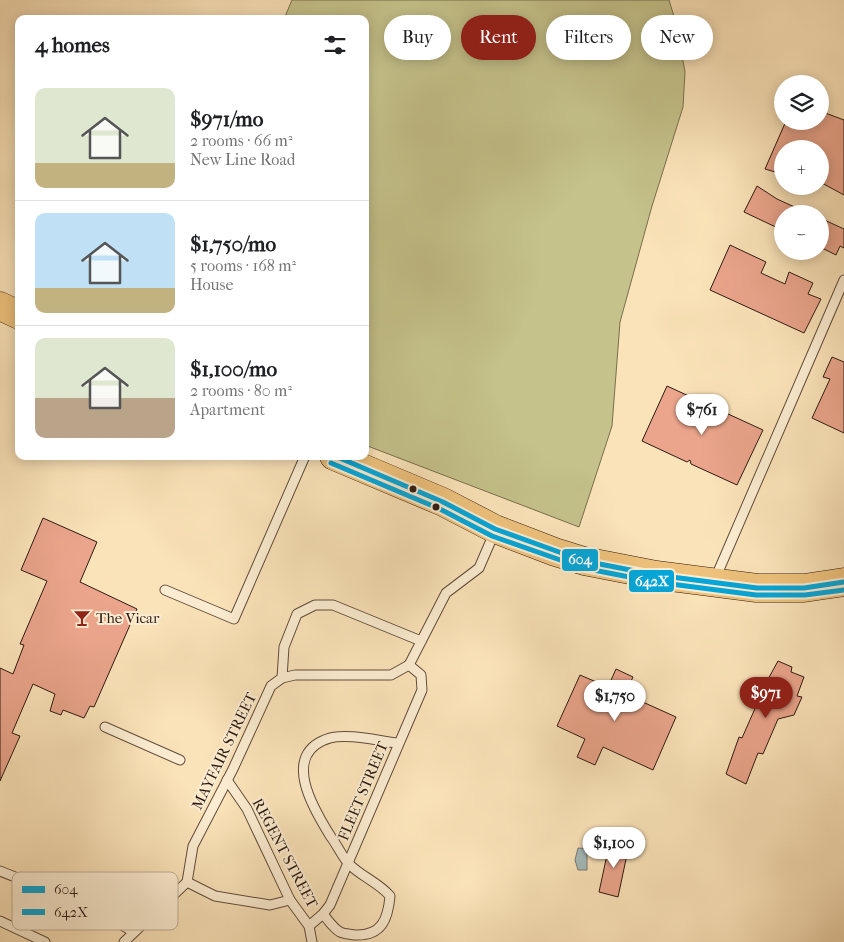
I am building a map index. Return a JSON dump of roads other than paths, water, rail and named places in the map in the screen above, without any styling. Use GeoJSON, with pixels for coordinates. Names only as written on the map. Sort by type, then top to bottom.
{"type":"FeatureCollection","features":[{"type":"Feature","properties":{"kind":"main road"},"geometry":{"type":"LineString","coordinates":[[0,306],[15,312]]}},
{"type":"Feature","properties":{"kind":"main road"},"geometry":{"type":"LineString","coordinates":[[343,460],[443,502],[496,529],[584,561],[656,575],[757,588],[811,587],[844,582]]}},
{"type":"Feature","properties":{"kind":"lane"},"geometry":{"type":"LineString","coordinates":[[714,582],[844,280]]}},
{"type":"Feature","properties":{"kind":"lane"},"geometry":{"type":"LineString","coordinates":[[165,590],[234,619],[303,460]]}},
{"type":"Feature","properties":{"kind":"lane"},"geometry":{"type":"LineString","coordinates":[[421,641],[333,605],[315,605],[297,614],[284,646],[282,678],[295,675],[391,675],[409,665],[446,593],[479,568],[496,529]]}},
{"type":"Feature","properties":{"kind":"lane","name":"FLEET STREET"},"geometry":{"type":"LineString","coordinates":[[309,926],[330,905],[422,690],[422,675],[409,665]]}},
{"type":"Feature","properties":{"kind":"lane","name":"MAYFAIR STREET"},"geometry":{"type":"LineString","coordinates":[[186,882],[193,846],[227,780],[271,686],[282,678]]}},
{"type":"Feature","properties":{"kind":"lane"},"geometry":{"type":"LineString","coordinates":[[105,727],[180,760]]}},
{"type":"Feature","properties":{"kind":"lane"},"geometry":{"type":"LineString","coordinates":[[323,914],[339,932],[357,935],[375,932],[388,912],[390,896],[383,888],[348,863],[320,820],[305,786],[303,774],[304,760],[309,751],[318,743],[339,736],[398,743]]}},
{"type":"Feature","properties":{"kind":"lane","name":"REGENT STREET"},"geometry":{"type":"LineString","coordinates":[[227,780],[247,808],[290,900],[309,926],[312,942]]}},
{"type":"Feature","properties":{"kind":"lane"},"geometry":{"type":"LineString","coordinates":[[0,870],[12,875]]}},
{"type":"Feature","properties":{"kind":"lane"},"geometry":{"type":"LineString","coordinates":[[178,890],[186,882],[215,896],[270,906],[290,900]]}},
{"type":"Feature","properties":{"kind":"lane"},"geometry":{"type":"LineString","coordinates":[[0,921],[12,927]]}},
{"type":"Feature","properties":{"kind":"lane"},"geometry":{"type":"LineString","coordinates":[[19,930],[44,942]]}},
{"type":"Feature","properties":{"kind":"lane"},"geometry":{"type":"LineString","coordinates":[[124,942],[134,932],[131,930]]}},
{"type":"Feature","properties":{"kind":"place","name":"The Vicar"},"geometry":{"type":"Point","coordinates":[82,618]}}]}
